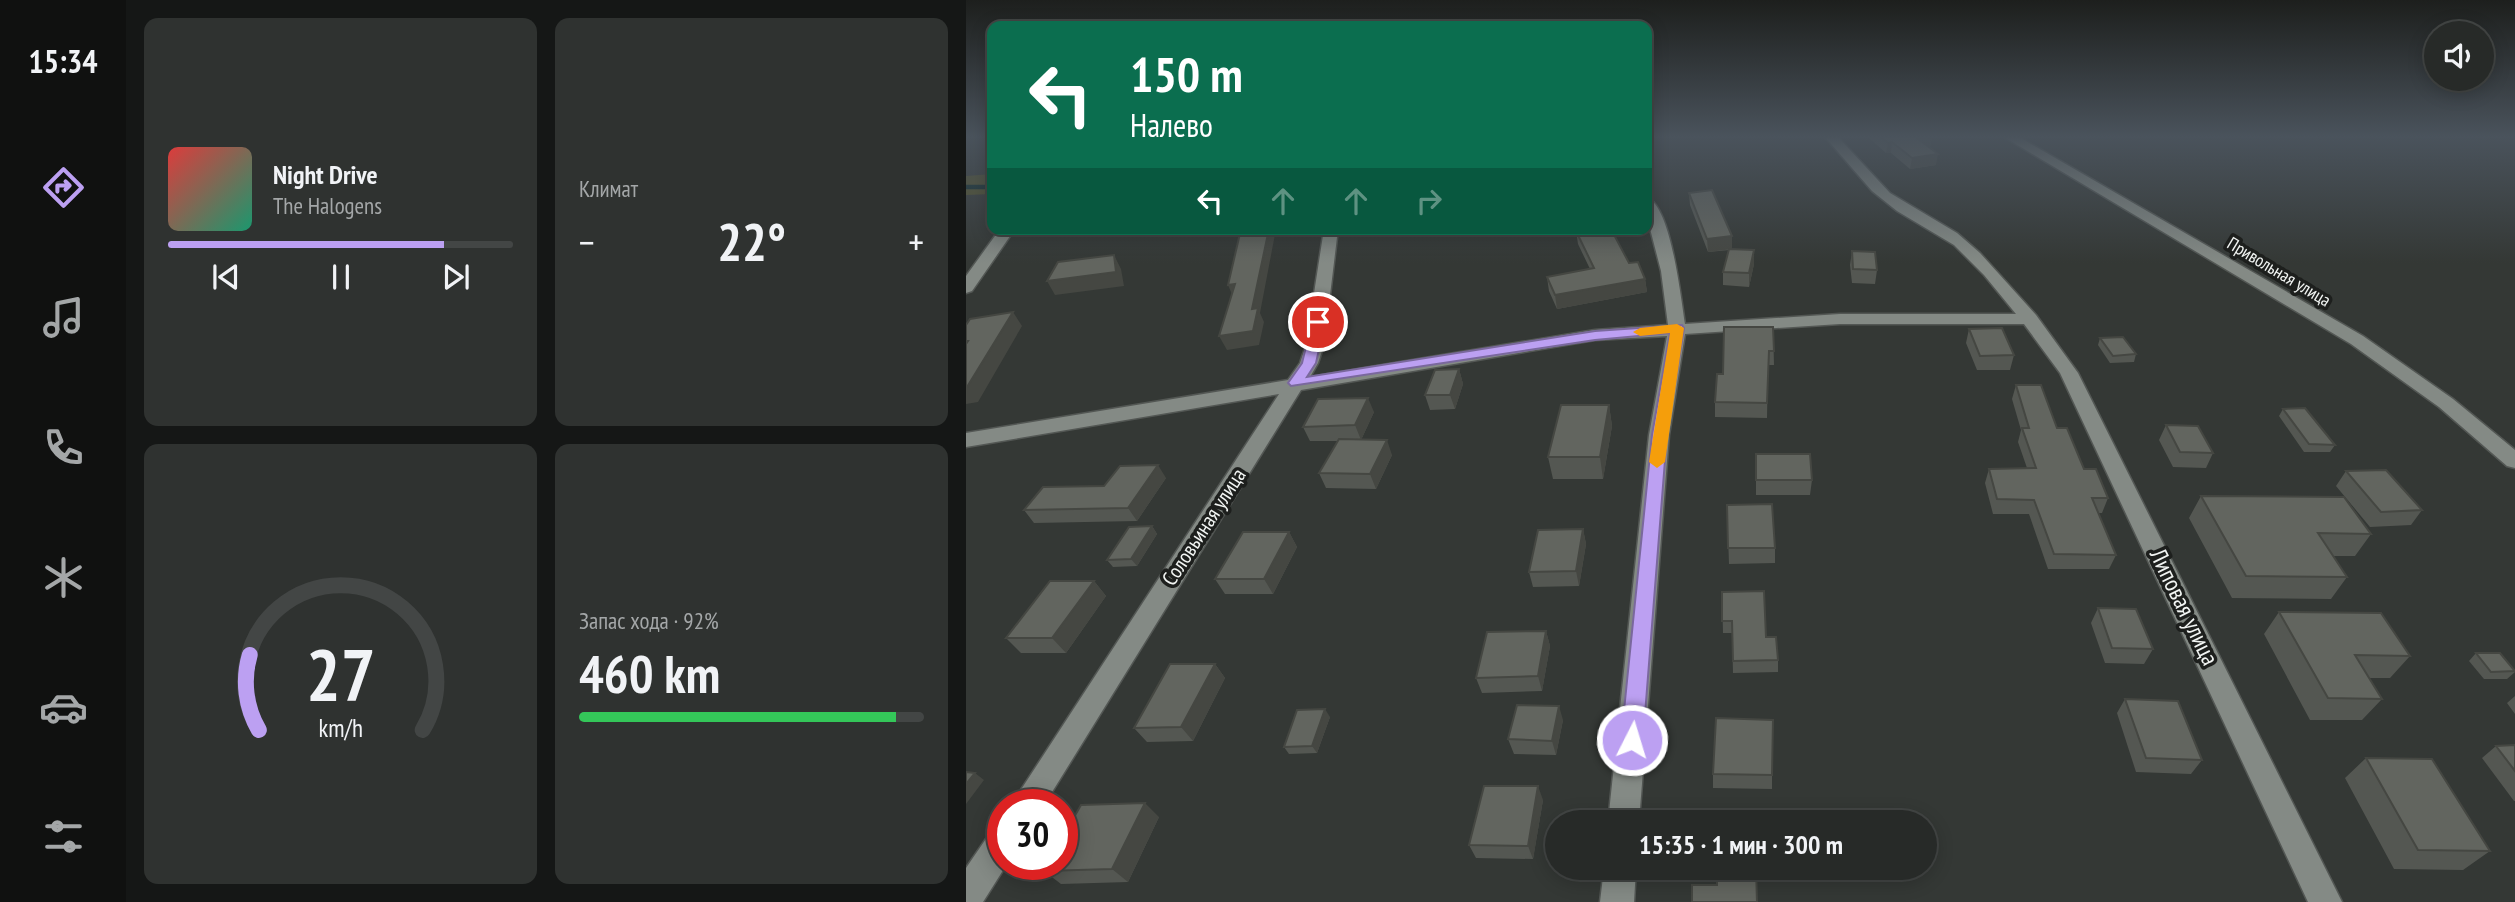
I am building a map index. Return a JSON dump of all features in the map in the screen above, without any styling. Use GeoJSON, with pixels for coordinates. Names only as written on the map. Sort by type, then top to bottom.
{"type":"FeatureCollection","features":[{"type":"Feature","properties":{"kind":"street","name":"Липовая улица"},"geometry":{"type":"LineString","coordinates":[[1868,179],[1893,202],[1956,239],[1981,262],[2030,319],[2069,373],[2325,902]]}},
{"type":"Feature","properties":{"kind":"street","name":"Привольная улица"},"geometry":{"type":"LineString","coordinates":[[2082,179],[2357,340],[2446,403],[2515,461]]}},
{"type":"Feature","properties":{"kind":"street"},"geometry":{"type":"LineString","coordinates":[[1625,810],[1659,435],[1677,328],[1669,271],[1659,228],[1652,213]]}},
{"type":"Feature","properties":{"kind":"street"},"geometry":{"type":"LineString","coordinates":[[966,288],[1004,235]]}},
{"type":"Feature","properties":{"kind":"street","name":"Соловьиная улица"},"geometry":{"type":"LineString","coordinates":[[1036,789],[1309,363],[1315,345],[1330,235]]}},
{"type":"Feature","properties":{"kind":"street"},"geometry":{"type":"LineString","coordinates":[[966,440],[1595,335],[1840,319],[2030,319]]}},
{"type":"Feature","properties":{"kind":"street"},"geometry":{"type":"LineString","coordinates":[[966,898],[987,866]]}},
{"type":"Feature","properties":{"kind":"street"},"geometry":{"type":"LineString","coordinates":[[1617,902],[1619,880]]}},
{"type":"Feature","properties":{"kind":"shaded area"},"geometry":{"type":"Polygon","coordinates":[[[966,179],[987,179],[987,194],[966,195],[966,179]]]}},
{"type":"Feature","properties":{"kind":"building"},"geometry":{"type":"Polygon","coordinates":[[[1712,190],[1732,236],[1707,239],[1689,193],[1712,190]]]}},
{"type":"Feature","properties":{"kind":"building"},"geometry":{"type":"Polygon","coordinates":[[[1240,235],[1268,235],[1252,309],[1258,308],[1253,331],[1219,336],[1235,284],[1228,285],[1240,235]]]}},
{"type":"Feature","properties":{"kind":"building"},"geometry":{"type":"Polygon","coordinates":[[[1578,235],[1614,235],[1629,263],[1638,262],[1645,279],[1555,295],[1547,277],[1594,268],[1578,235]]]}},
{"type":"Feature","properties":{"kind":"building"},"geometry":{"type":"Polygon","coordinates":[[[1729,249],[1754,250],[1749,273],[1723,272],[1729,249]]]}},
{"type":"Feature","properties":{"kind":"building"},"geometry":{"type":"Polygon","coordinates":[[[1852,251],[1875,252],[1877,270],[1853,269],[1852,251]]]}},
{"type":"Feature","properties":{"kind":"building"},"geometry":{"type":"Polygon","coordinates":[[[1114,255],[1116,272],[1047,281],[1058,262],[1114,255]]]}},
{"type":"Feature","properties":{"kind":"building"},"geometry":{"type":"Polygon","coordinates":[[[1013,312],[966,387],[966,325],[970,319],[1013,312]]]}},
{"type":"Feature","properties":{"kind":"building"},"geometry":{"type":"Polygon","coordinates":[[[1724,327],[1773,327],[1774,351],[1769,351],[1767,403],[1715,402],[1717,374],[1723,374],[1724,327]]]}},
{"type":"Feature","properties":{"kind":"building"},"geometry":{"type":"Polygon","coordinates":[[[2002,328],[2014,355],[1980,356],[1969,329],[2002,328]]]}},
{"type":"Feature","properties":{"kind":"building"},"geometry":{"type":"Polygon","coordinates":[[[2123,337],[2136,354],[2113,356],[2100,338],[2123,337]]]}},
{"type":"Feature","properties":{"kind":"building"},"geometry":{"type":"Polygon","coordinates":[[[1459,369],[1450,395],[1425,395],[1435,370],[1459,369]]]}},
{"type":"Feature","properties":{"kind":"building"},"geometry":{"type":"Polygon","coordinates":[[[2016,385],[2041,385],[2057,428],[2067,428],[2084,469],[2096,469],[2108,498],[2092,498],[2116,555],[2054,554],[2034,500],[1997,499],[1989,469],[2036,468],[2022,428],[2029,428],[2016,385]]]}},
{"type":"Feature","properties":{"kind":"building"},"geometry":{"type":"Polygon","coordinates":[[[1368,398],[1355,425],[1303,427],[1318,399],[1368,398]]]}},
{"type":"Feature","properties":{"kind":"building"},"geometry":{"type":"Polygon","coordinates":[[[1561,405],[1609,405],[1600,457],[1548,457],[1561,405]]]}},
{"type":"Feature","properties":{"kind":"building"},"geometry":{"type":"Polygon","coordinates":[[[2305,408],[2335,445],[2309,444],[2283,409],[2305,408]]]}},
{"type":"Feature","properties":{"kind":"building"},"geometry":{"type":"Polygon","coordinates":[[[2166,425],[2198,426],[2213,453],[2180,452],[2166,425]]]}},
{"type":"Feature","properties":{"kind":"building"},"geometry":{"type":"Polygon","coordinates":[[[1339,439],[1387,440],[1370,474],[1319,473],[1339,439]]]}},
{"type":"Feature","properties":{"kind":"building"},"geometry":{"type":"Polygon","coordinates":[[[1756,454],[1810,454],[1812,480],[1756,480],[1756,454]]]}},
{"type":"Feature","properties":{"kind":"building"},"geometry":{"type":"Polygon","coordinates":[[[1158,465],[1128,508],[1024,510],[1043,487],[1104,486],[1120,466],[1158,465]]]}},
{"type":"Feature","properties":{"kind":"building"},"geometry":{"type":"Polygon","coordinates":[[[2386,470],[2422,510],[2381,512],[2346,471],[2386,470]]]}},
{"type":"Feature","properties":{"kind":"building"},"geometry":{"type":"Polygon","coordinates":[[[2201,496],[2344,497],[2371,534],[2318,533],[2347,577],[2246,576],[2201,496]]]}},
{"type":"Feature","properties":{"kind":"building"},"geometry":{"type":"Polygon","coordinates":[[[1772,504],[1775,548],[1728,548],[1727,505],[1772,504]]]}},
{"type":"Feature","properties":{"kind":"building"},"geometry":{"type":"Polygon","coordinates":[[[1152,526],[1131,559],[1107,560],[1129,527],[1152,526]]]}},
{"type":"Feature","properties":{"kind":"building"},"geometry":{"type":"Polygon","coordinates":[[[1583,529],[1576,571],[1529,572],[1538,530],[1583,529]]]}},
{"type":"Feature","properties":{"kind":"building"},"geometry":{"type":"Polygon","coordinates":[[[1243,532],[1289,532],[1264,579],[1215,579],[1243,532]]]}},
{"type":"Feature","properties":{"kind":"building"},"geometry":{"type":"Polygon","coordinates":[[[1050,581],[1094,581],[1052,638],[1006,638],[1050,581]]]}},
{"type":"Feature","properties":{"kind":"building"},"geometry":{"type":"Polygon","coordinates":[[[1764,591],[1766,637],[1776,637],[1778,660],[1733,661],[1732,621],[1722,621],[1722,592],[1764,591]]]}},
{"type":"Feature","properties":{"kind":"building"},"geometry":{"type":"Polygon","coordinates":[[[2098,608],[2136,609],[2153,649],[2112,648],[2098,608]]]}},
{"type":"Feature","properties":{"kind":"building"},"geometry":{"type":"Polygon","coordinates":[[[2279,612],[2381,613],[2410,656],[2355,655],[2382,699],[2328,698],[2279,612]]]}},
{"type":"Feature","properties":{"kind":"building"},"geometry":{"type":"Polygon","coordinates":[[[1546,631],[1538,676],[1476,678],[1487,632],[1546,631]]]}},
{"type":"Feature","properties":{"kind":"building"},"geometry":{"type":"Polygon","coordinates":[[[2476,653],[2500,653],[2515,671],[2491,672],[2476,653]]]}},
{"type":"Feature","properties":{"kind":"building"},"geometry":{"type":"Polygon","coordinates":[[[1170,664],[1215,664],[1181,727],[1134,728],[1170,664]]]}},
{"type":"Feature","properties":{"kind":"building"},"geometry":{"type":"Polygon","coordinates":[[[2125,699],[2178,701],[2202,760],[2146,758],[2125,699]]]}},
{"type":"Feature","properties":{"kind":"building"},"geometry":{"type":"Polygon","coordinates":[[[1517,705],[1559,706],[1552,741],[1508,739],[1517,705]]]}},
{"type":"Feature","properties":{"kind":"building"},"geometry":{"type":"Polygon","coordinates":[[[1325,709],[1312,746],[1284,747],[1297,710],[1325,709]]]}},
{"type":"Feature","properties":{"kind":"building"},"geometry":{"type":"Polygon","coordinates":[[[1716,718],[1773,720],[1772,775],[1713,774],[1716,718]]]}},
{"type":"Feature","properties":{"kind":"building"},"geometry":{"type":"Polygon","coordinates":[[[2515,745],[2515,771],[2496,746],[2515,745]]]}},
{"type":"Feature","properties":{"kind":"building"},"geometry":{"type":"Polygon","coordinates":[[[2366,758],[2432,759],[2490,851],[2418,850],[2366,758]]]}},
{"type":"Feature","properties":{"kind":"building"},"geometry":{"type":"Polygon","coordinates":[[[966,772],[975,773],[966,784],[966,772]]]}},
{"type":"Feature","properties":{"kind":"building"},"geometry":{"type":"Polygon","coordinates":[[[1484,786],[1538,786],[1528,846],[1469,845],[1484,786]]]}},
{"type":"Feature","properties":{"kind":"building"},"geometry":{"type":"Polygon","coordinates":[[[1145,803],[1112,869],[1078,870],[1078,810],[1081,805],[1145,803]]]}},
{"type":"Feature","properties":{"kind":"building"},"geometry":{"type":"Polygon","coordinates":[[[1717,880],[1756,880],[1757,902],[1692,902],[1692,885],[1717,885],[1717,880]]]}},
{"type":"Feature","properties":{"kind":"waterway"},"geometry":{"type":"LineString","coordinates":[[966,187],[987,187]]}},
{"type":"Feature","properties":{"kind":"slow traffic"},"geometry":{"type":"LineString","coordinates":[[1640,332],[1677,328],[1657,462]]}},
{"type":"Feature","properties":{"kind":"route"},"geometry":{"type":"LineString","coordinates":[[1318,322],[1309,363],[1296,383],[1595,335],[1677,328],[1659,435],[1632,740]]}}]}
